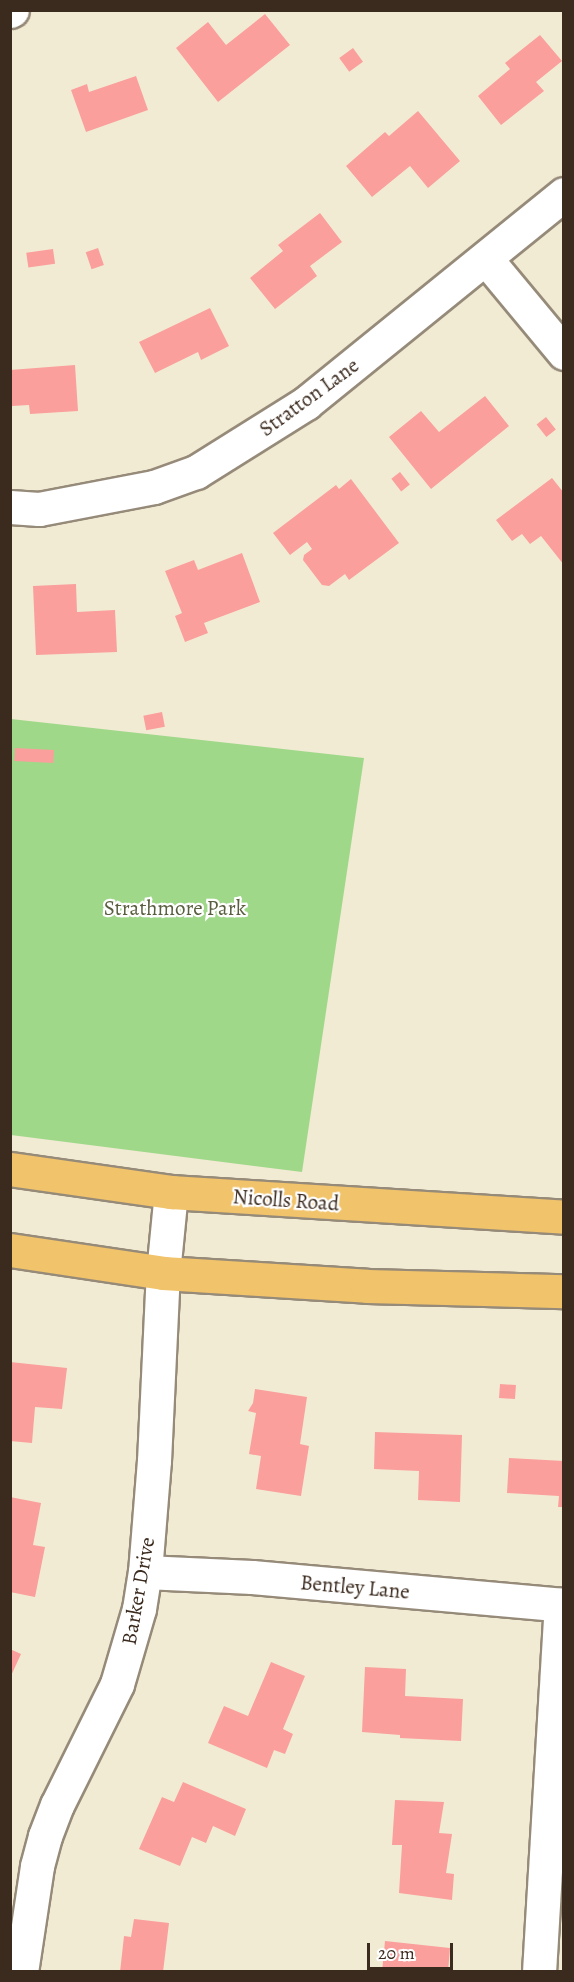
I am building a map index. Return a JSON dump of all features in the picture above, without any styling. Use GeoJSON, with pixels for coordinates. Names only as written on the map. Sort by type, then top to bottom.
{"type":"FeatureCollection","features":[{"type":"Feature","properties":{"kind":"highway","name":"Nicolls Road"},"geometry":{"type":"LineString","coordinates":[[10,1169],[171,1192],[564,1217]]}},
{"type":"Feature","properties":{"kind":"highway"},"geometry":{"type":"LineString","coordinates":[[10,1251],[163,1273],[367,1286],[564,1291]]}},
{"type":"Feature","properties":{"kind":"street","name":"Stratton Lane"},"geometry":{"type":"LineString","coordinates":[[10,507],[39,508],[154,486],[196,472],[306,403],[564,194]]}},
{"type":"Feature","properties":{"kind":"street"},"geometry":{"type":"LineString","coordinates":[[486,259],[564,353]]}},
{"type":"Feature","properties":{"kind":"street","name":"Barker Drive"},"geometry":{"type":"LineString","coordinates":[[21,1971],[37,1866],[45,1836],[57,1805],[117,1684],[139,1609],[145,1572],[154,1461],[163,1273],[171,1192]]}},
{"type":"Feature","properties":{"kind":"street","name":"Bentley Lane"},"geometry":{"type":"LineString","coordinates":[[145,1572],[252,1577],[562,1605]]}},
{"type":"Feature","properties":{"kind":"street"},"geometry":{"type":"LineString","coordinates":[[539,1971],[562,1605]]}},
{"type":"Feature","properties":{"kind":"green space","name":"Strathmore Park"},"geometry":{"type":"Polygon","coordinates":[[[11,719],[364,758],[302,1172],[11,1135],[11,719]]]}},
{"type":"Feature","properties":{"kind":"building"},"geometry":{"type":"Polygon","coordinates":[[[265,14],[290,45],[218,102],[176,48],[208,22],[226,45],[265,14]]]}},
{"type":"Feature","properties":{"kind":"building"},"geometry":{"type":"Polygon","coordinates":[[[540,35],[562,61],[536,82],[544,91],[501,125],[478,96],[510,69],[505,63],[540,35]]]}},
{"type":"Feature","properties":{"kind":"building"},"geometry":{"type":"Polygon","coordinates":[[[353,48],[363,62],[349,72],[339,58],[353,48]]]}},
{"type":"Feature","properties":{"kind":"building"},"geometry":{"type":"Polygon","coordinates":[[[136,76],[148,110],[86,132],[71,90],[87,84],[89,92],[136,76]]]}},
{"type":"Feature","properties":{"kind":"building"},"geometry":{"type":"Polygon","coordinates":[[[418,111],[460,161],[428,188],[410,166],[372,197],[346,166],[385,132],[389,136],[418,111]]]}},
{"type":"Feature","properties":{"kind":"building"},"geometry":{"type":"Polygon","coordinates":[[[320,213],[342,242],[310,266],[317,276],[275,309],[250,278],[283,251],[278,245],[320,213]]]}},
{"type":"Feature","properties":{"kind":"building"},"geometry":{"type":"Polygon","coordinates":[[[98,248],[104,265],[92,269],[86,252],[98,248]]]}},
{"type":"Feature","properties":{"kind":"building"},"geometry":{"type":"Polygon","coordinates":[[[53,249],[55,264],[28,268],[26,253],[53,249]]]}},
{"type":"Feature","properties":{"kind":"building"},"geometry":{"type":"Polygon","coordinates":[[[210,308],[229,346],[201,360],[198,352],[155,373],[139,342],[210,308]]]}},
{"type":"Feature","properties":{"kind":"building"},"geometry":{"type":"Polygon","coordinates":[[[75,365],[78,411],[30,414],[29,405],[12,406],[10,370],[75,365]]]}},
{"type":"Feature","properties":{"kind":"building"},"geometry":{"type":"Polygon","coordinates":[[[485,396],[509,426],[431,489],[389,437],[421,411],[439,432],[485,396]]]}},
{"type":"Feature","properties":{"kind":"building"},"geometry":{"type":"Polygon","coordinates":[[[546,417],[556,430],[546,437],[537,424],[546,417]]]}},
{"type":"Feature","properties":{"kind":"building"},"geometry":{"type":"Polygon","coordinates":[[[400,472],[410,485],[401,491],[391,479],[400,472]]]}},
{"type":"Feature","properties":{"kind":"building"},"geometry":{"type":"Polygon","coordinates":[[[552,478],[564,493],[564,565],[541,536],[530,544],[522,534],[512,541],[496,520],[552,478]]]}},
{"type":"Feature","properties":{"kind":"building"},"geometry":{"type":"Polygon","coordinates":[[[351,479],[399,543],[349,580],[345,574],[329,586],[322,585],[303,560],[304,555],[312,549],[307,542],[290,555],[273,533],[336,485],[339,489],[351,479]]]}},
{"type":"Feature","properties":{"kind":"building"},"geometry":{"type":"Polygon","coordinates":[[[242,553],[260,602],[204,623],[208,633],[185,642],[175,616],[182,613],[165,571],[194,560],[198,570],[242,553]]]}},
{"type":"Feature","properties":{"kind":"building"},"geometry":{"type":"Polygon","coordinates":[[[76,584],[77,612],[115,610],[117,652],[36,655],[33,586],[76,584]]]}},
{"type":"Feature","properties":{"kind":"building"},"geometry":{"type":"Polygon","coordinates":[[[162,712],[165,727],[146,730],[143,716],[162,712]]]}},
{"type":"Feature","properties":{"kind":"building"},"geometry":{"type":"Polygon","coordinates":[[[15,748],[54,750],[53,763],[14,761],[15,748]]]}},
{"type":"Feature","properties":{"kind":"building"},"geometry":{"type":"Polygon","coordinates":[[[10,1362],[67,1368],[62,1409],[35,1407],[32,1443],[10,1441],[10,1362]]]}},
{"type":"Feature","properties":{"kind":"building"},"geometry":{"type":"Polygon","coordinates":[[[500,1384],[516,1385],[515,1399],[499,1398],[500,1384]]]}},
{"type":"Feature","properties":{"kind":"building"},"geometry":{"type":"Polygon","coordinates":[[[255,1389],[307,1397],[300,1444],[309,1446],[301,1496],[256,1489],[261,1456],[249,1454],[256,1413],[248,1411],[253,1403],[255,1389]]]}},
{"type":"Feature","properties":{"kind":"building"},"geometry":{"type":"Polygon","coordinates":[[[375,1432],[462,1435],[460,1502],[418,1500],[419,1471],[374,1469],[375,1432]]]}},
{"type":"Feature","properties":{"kind":"building"},"geometry":{"type":"Polygon","coordinates":[[[509,1458],[564,1461],[564,1507],[558,1507],[559,1496],[507,1493],[509,1458]]]}},
{"type":"Feature","properties":{"kind":"building"},"geometry":{"type":"Polygon","coordinates":[[[10,1497],[41,1503],[33,1545],[45,1547],[35,1597],[10,1592],[10,1497]]]}},
{"type":"Feature","properties":{"kind":"building"},"geometry":{"type":"Polygon","coordinates":[[[10,1649],[21,1654],[10,1678],[10,1649]]]}},
{"type":"Feature","properties":{"kind":"building"},"geometry":{"type":"Polygon","coordinates":[[[271,1662],[305,1676],[283,1729],[293,1734],[285,1754],[274,1750],[267,1768],[208,1743],[224,1706],[248,1716],[271,1662]]]}},
{"type":"Feature","properties":{"kind":"building"},"geometry":{"type":"Polygon","coordinates":[[[365,1667],[406,1669],[405,1696],[463,1699],[461,1741],[400,1738],[400,1735],[362,1732],[365,1667]]]}},
{"type":"Feature","properties":{"kind":"building"},"geometry":{"type":"Polygon","coordinates":[[[183,1782],[246,1809],[235,1836],[213,1826],[206,1843],[192,1837],[180,1866],[139,1849],[162,1797],[174,1802],[183,1782]]]}},
{"type":"Feature","properties":{"kind":"building"},"geometry":{"type":"Polygon","coordinates":[[[395,1800],[444,1802],[439,1833],[452,1834],[446,1873],[454,1874],[452,1900],[399,1893],[402,1845],[392,1845],[395,1800]]]}},
{"type":"Feature","properties":{"kind":"building"},"geometry":{"type":"Polygon","coordinates":[[[134,1919],[169,1923],[163,1972],[120,1972],[124,1936],[131,1937],[134,1919]]]}},
{"type":"Feature","properties":{"kind":"building"},"geometry":{"type":"Polygon","coordinates":[[[385,1941],[450,1948],[448,1972],[382,1972],[385,1941]]]}}]}
